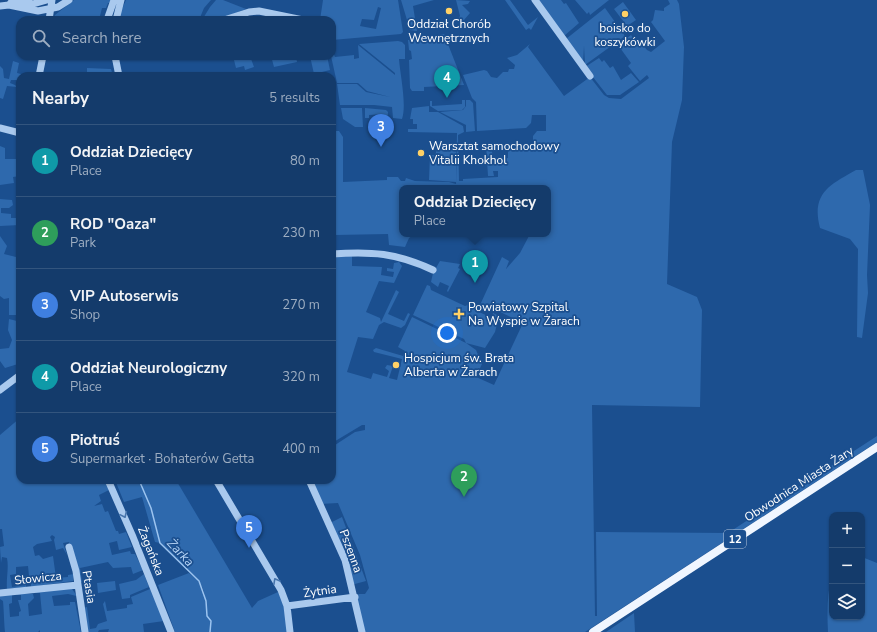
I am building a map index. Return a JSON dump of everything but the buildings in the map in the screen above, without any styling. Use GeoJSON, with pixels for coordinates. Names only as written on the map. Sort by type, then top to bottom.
{"type":"FeatureCollection","features":[{"type":"Feature","properties":{"kind":"main road","name":"Obwodnica Miasta Żary"},"geometry":{"type":"LineString","coordinates":[[593,632],[877,447]]}},
{"type":"Feature","properties":{"kind":"street"},"geometry":{"type":"LineString","coordinates":[[18,0],[32,4],[47,0]]}},
{"type":"Feature","properties":{"kind":"street"},"geometry":{"type":"LineString","coordinates":[[49,16],[52,0]]}},
{"type":"Feature","properties":{"kind":"street"},"geometry":{"type":"LineString","coordinates":[[38,12],[51,9],[69,0]]}},
{"type":"Feature","properties":{"kind":"street"},"geometry":{"type":"LineString","coordinates":[[108,16],[114,0]]}},
{"type":"Feature","properties":{"kind":"street"},"geometry":{"type":"LineString","coordinates":[[117,16],[122,0]]}},
{"type":"Feature","properties":{"kind":"street"},"geometry":{"type":"LineString","coordinates":[[535,0],[590,76]]}},
{"type":"Feature","properties":{"kind":"street"},"geometry":{"type":"LineString","coordinates":[[0,6],[11,3],[38,12],[43,16]]}},
{"type":"Feature","properties":{"kind":"street"},"geometry":{"type":"LineString","coordinates":[[236,16],[259,11],[283,16]]}},
{"type":"Feature","properties":{"kind":"street"},"geometry":{"type":"LineString","coordinates":[[40,72],[42,60]]}},
{"type":"Feature","properties":{"kind":"street"},"geometry":{"type":"LineString","coordinates":[[116,60],[118,72]]}},
{"type":"Feature","properties":{"kind":"street"},"geometry":{"type":"LineString","coordinates":[[0,128],[16,132]]}},
{"type":"Feature","properties":{"kind":"street"},"geometry":{"type":"LineString","coordinates":[[336,254],[390,254],[409,259],[433,270]]}},
{"type":"Feature","properties":{"kind":"street"},"geometry":{"type":"LineString","coordinates":[[0,390],[16,377]]}},
{"type":"Feature","properties":{"kind":"street","name":"Żagańska"},"geometry":{"type":"LineString","coordinates":[[110,484],[133,537],[171,632]]}},
{"type":"Feature","properties":{"kind":"street"},"geometry":{"type":"LineString","coordinates":[[218,484],[274,576],[287,606],[290,632]]}},
{"type":"Feature","properties":{"kind":"street","name":"Pszenna"},"geometry":{"type":"LineString","coordinates":[[311,484],[344,560],[355,597],[362,632]]}},
{"type":"Feature","properties":{"kind":"street","name":"Ptasia"},"geometry":{"type":"LineString","coordinates":[[69,547],[78,585],[85,632]]}},
{"type":"Feature","properties":{"kind":"street","name":"Słowicza"},"geometry":{"type":"LineString","coordinates":[[0,593],[78,585]]}},
{"type":"Feature","properties":{"kind":"street","name":"Żytnia"},"geometry":{"type":"LineString","coordinates":[[287,606],[355,597]]}},
{"type":"Feature","properties":{"kind":"shaded area"},"geometry":{"type":"Polygon","coordinates":[[[74,0],[113,0],[112,3],[108,3],[106,8],[102,8],[100,16],[55,15],[74,0]]]}},
{"type":"Feature","properties":{"kind":"shaded area"},"geometry":{"type":"Polygon","coordinates":[[[126,0],[211,0],[204,8],[201,16],[119,16],[126,0]]]}},
{"type":"Feature","properties":{"kind":"shaded area"},"geometry":{"type":"Polygon","coordinates":[[[216,0],[223,0],[246,9],[228,16],[204,16],[216,0]]]}},
{"type":"Feature","properties":{"kind":"shaded area"},"geometry":{"type":"Polygon","coordinates":[[[323,0],[398,0],[403,32],[401,34],[336,40],[336,16],[321,16],[323,0]],[[378,7],[374,20],[362,19],[360,26],[376,29],[381,8],[378,7]]]}},
{"type":"Feature","properties":{"kind":"shaded area"},"geometry":{"type":"Polygon","coordinates":[[[401,0],[434,0],[413,6],[417,31],[410,30],[401,0]]]}},
{"type":"Feature","properties":{"kind":"shaded area"},"geometry":{"type":"Polygon","coordinates":[[[456,0],[470,1],[468,4],[462,5],[470,13],[461,22],[458,20],[460,16],[456,0]]]}},
{"type":"Feature","properties":{"kind":"shaded area"},"geometry":{"type":"Polygon","coordinates":[[[505,0],[510,0],[528,25],[538,17],[531,30],[529,28],[526,30],[505,0]]]}},
{"type":"Feature","properties":{"kind":"shaded area"},"geometry":{"type":"Polygon","coordinates":[[[537,0],[561,0],[564,4],[566,3],[579,23],[564,36],[537,0]]]}},
{"type":"Feature","properties":{"kind":"shaded area"},"geometry":{"type":"Polygon","coordinates":[[[575,0],[609,0],[590,15],[589,12],[587,14],[575,0]]]}},
{"type":"Feature","properties":{"kind":"shaded area"},"geometry":{"type":"Polygon","coordinates":[[[668,0],[677,0],[679,4],[684,47],[682,100],[672,142],[667,284],[697,297],[702,310],[700,407],[592,405],[595,616],[597,616],[596,532],[728,533],[877,436],[877,442],[585,632],[364,632],[356,596],[359,594],[365,594],[369,588],[360,555],[338,503],[320,504],[312,484],[336,484],[336,444],[355,432],[365,430],[365,425],[362,425],[336,441],[336,255],[352,254],[352,266],[382,267],[381,275],[393,277],[394,272],[387,271],[387,268],[393,269],[394,263],[399,262],[402,266],[394,283],[379,281],[366,312],[380,318],[381,322],[396,290],[399,292],[388,314],[404,321],[408,313],[410,314],[405,325],[401,328],[384,322],[379,325],[373,339],[358,337],[347,372],[371,379],[373,373],[387,377],[389,371],[385,368],[387,365],[393,366],[389,378],[397,380],[402,359],[374,352],[373,350],[376,348],[403,356],[405,351],[398,347],[412,317],[466,343],[476,350],[482,364],[476,377],[494,385],[523,323],[488,306],[487,308],[480,305],[502,257],[509,261],[506,269],[520,253],[528,237],[551,237],[551,185],[399,185],[399,237],[410,237],[405,247],[389,245],[388,234],[336,235],[336,131],[339,131],[343,137],[343,182],[387,180],[387,177],[398,177],[401,181],[405,181],[406,178],[415,181],[449,182],[456,184],[457,133],[408,132],[408,129],[417,129],[417,124],[413,124],[413,119],[410,119],[412,108],[429,106],[429,112],[438,112],[463,126],[464,132],[458,135],[459,181],[463,181],[463,179],[498,177],[498,171],[493,171],[494,176],[488,176],[486,145],[491,144],[493,159],[508,158],[508,150],[519,148],[537,148],[538,143],[533,141],[533,136],[537,131],[546,131],[546,115],[532,115],[531,123],[526,128],[477,131],[476,102],[472,98],[463,75],[484,70],[487,71],[491,77],[497,78],[503,72],[508,72],[509,69],[514,69],[515,65],[507,58],[517,55],[530,44],[528,47],[564,96],[590,77],[604,95],[609,98],[621,99],[649,78],[647,75],[640,81],[628,66],[631,63],[618,45],[631,35],[635,41],[638,39],[647,50],[651,52],[665,41],[651,22],[653,20],[655,10],[664,11],[664,8],[670,4],[668,0]]]}},
{"type":"Feature","properties":{"kind":"shaded area","name":"boisko do koszykówki"},"geometry":{"type":"Polygon","coordinates":[[[623,2],[636,20],[627,26],[614,9],[623,2]]]}},
{"type":"Feature","properties":{"kind":"shaded area"},"geometry":{"type":"Polygon","coordinates":[[[605,8],[625,36],[585,65],[584,46],[583,64],[566,39],[605,8]]]}},
{"type":"Feature","properties":{"kind":"shaded area"},"geometry":{"type":"Polygon","coordinates":[[[444,34],[464,85],[424,87],[424,91],[412,91],[410,88],[409,60],[412,59],[408,40],[444,34]]]}},
{"type":"Feature","properties":{"kind":"shaded area"},"geometry":{"type":"Polygon","coordinates":[[[398,41],[405,45],[405,59],[399,59],[404,98],[402,119],[393,118],[392,107],[374,105],[340,105],[337,84],[357,84],[366,92],[390,97],[367,91],[358,83],[337,83],[336,72],[335,72],[332,60],[336,60],[336,57],[354,55],[354,59],[359,58],[358,45],[395,75],[395,73],[359,44],[398,41]]]}},
{"type":"Feature","properties":{"kind":"shaded area"},"geometry":{"type":"Polygon","coordinates":[[[599,58],[602,62],[604,60],[610,68],[613,66],[621,80],[631,73],[639,82],[620,95],[607,95],[585,67],[599,58]]]}},
{"type":"Feature","properties":{"kind":"shaded area"},"geometry":{"type":"Polygon","coordinates":[[[234,60],[251,60],[254,67],[245,70],[244,66],[236,68],[234,60]]]}},
{"type":"Feature","properties":{"kind":"shaded area"},"geometry":{"type":"Polygon","coordinates":[[[272,60],[297,60],[297,62],[274,67],[272,60]]]}},
{"type":"Feature","properties":{"kind":"shaded area"},"geometry":{"type":"Polygon","coordinates":[[[311,60],[328,60],[330,70],[314,72],[311,60]]]}},
{"type":"Feature","properties":{"kind":"shaded area"},"geometry":{"type":"Polygon","coordinates":[[[13,61],[19,63],[16,72],[16,80],[11,80],[10,83],[16,87],[7,86],[3,99],[0,98],[0,66],[3,69],[4,78],[9,79],[13,61]]]}},
{"type":"Feature","properties":{"kind":"shaded area"},"geometry":{"type":"Polygon","coordinates":[[[87,68],[111,69],[112,72],[87,72],[87,68]]]}},
{"type":"Feature","properties":{"kind":"shaded area"},"geometry":{"type":"Polygon","coordinates":[[[462,100],[465,100],[465,107],[462,110],[438,111],[430,106],[430,101],[432,101],[432,106],[462,104],[462,100]]]}},
{"type":"Feature","properties":{"kind":"shaded area"},"geometry":{"type":"Polygon","coordinates":[[[466,100],[470,100],[473,103],[475,131],[466,132],[466,125],[440,112],[463,110],[466,106],[466,100]]]}},
{"type":"Feature","properties":{"kind":"shaded area"},"geometry":{"type":"Polygon","coordinates":[[[341,108],[362,108],[363,127],[355,127],[343,119],[341,108]]]}},
{"type":"Feature","properties":{"kind":"shaded area"},"geometry":{"type":"Polygon","coordinates":[[[365,108],[386,110],[388,112],[387,124],[380,126],[385,124],[385,121],[387,121],[384,114],[369,115],[369,118],[365,118],[365,108]]]}},
{"type":"Feature","properties":{"kind":"shaded area"},"geometry":{"type":"Polygon","coordinates":[[[0,146],[5,148],[5,159],[16,159],[16,177],[13,177],[14,183],[0,185],[0,146]]]}},
{"type":"Feature","properties":{"kind":"shaded area"},"geometry":{"type":"Polygon","coordinates":[[[438,147],[456,148],[456,182],[429,180],[430,155],[435,155],[438,147]]]}},
{"type":"Feature","properties":{"kind":"shaded area"},"geometry":{"type":"Polygon","coordinates":[[[856,170],[863,170],[870,205],[867,275],[868,293],[862,338],[857,337],[858,249],[850,239],[820,228],[818,216],[820,199],[824,192],[830,186],[856,170]]]}},
{"type":"Feature","properties":{"kind":"shaded area"},"geometry":{"type":"Polygon","coordinates":[[[0,199],[12,200],[13,205],[9,208],[1,208],[1,213],[11,214],[11,218],[16,218],[16,225],[0,226],[0,199]]]}},
{"type":"Feature","properties":{"kind":"shaded area"},"geometry":{"type":"Polygon","coordinates":[[[0,236],[7,246],[4,254],[16,257],[16,315],[9,315],[9,298],[4,299],[0,296],[0,236]]]}},
{"type":"Feature","properties":{"kind":"shaded area"},"geometry":{"type":"Polygon","coordinates":[[[440,261],[460,264],[458,268],[460,269],[448,292],[449,286],[440,282],[438,287],[431,282],[433,273],[440,261]]]}},
{"type":"Feature","properties":{"kind":"shaded area"},"geometry":{"type":"Polygon","coordinates":[[[427,285],[430,286],[431,290],[465,306],[468,305],[468,303],[477,306],[477,311],[492,318],[493,313],[499,316],[495,332],[485,348],[466,343],[464,339],[413,315],[427,285]]]}},
{"type":"Feature","properties":{"kind":"shaded area"},"geometry":{"type":"Polygon","coordinates":[[[9,319],[16,321],[16,365],[5,368],[0,361],[0,349],[9,348],[12,340],[8,330],[9,319]]]}},
{"type":"Feature","properties":{"kind":"shaded area"},"geometry":{"type":"Polygon","coordinates":[[[16,421],[16,484],[107,484],[109,490],[99,495],[101,501],[94,506],[102,504],[105,512],[108,511],[116,531],[118,531],[119,534],[126,532],[132,547],[119,550],[117,541],[109,543],[112,555],[130,551],[131,554],[135,554],[143,570],[133,574],[131,567],[113,568],[108,562],[80,568],[82,582],[80,582],[69,542],[63,543],[67,555],[63,548],[56,550],[54,540],[55,537],[52,535],[50,537],[52,541],[37,544],[33,547],[35,556],[39,555],[43,559],[53,556],[56,578],[68,577],[68,575],[74,574],[73,581],[31,587],[31,576],[29,576],[28,566],[16,567],[16,574],[10,575],[12,587],[26,585],[26,587],[7,589],[7,558],[2,557],[1,563],[0,547],[4,546],[2,529],[0,529],[0,435],[16,421]]]}},
{"type":"Feature","properties":{"kind":"shaded area"},"geometry":{"type":"Polygon","coordinates":[[[117,484],[178,484],[252,608],[258,601],[278,592],[283,601],[288,632],[175,632],[158,585],[189,573],[197,579],[160,543],[155,542],[142,497],[124,502],[117,484]]]}},
{"type":"Feature","properties":{"kind":"shaded area"},"geometry":{"type":"Polygon","coordinates":[[[342,517],[366,581],[351,585],[330,523],[342,517]]]}},
{"type":"Feature","properties":{"kind":"shaded area"},"geometry":{"type":"Polygon","coordinates":[[[865,558],[877,563],[877,632],[828,632],[829,589],[829,620],[865,620],[865,558]]]}},
{"type":"Feature","properties":{"kind":"shaded area"},"geometry":{"type":"Polygon","coordinates":[[[144,574],[149,587],[130,595],[130,598],[122,599],[119,584],[136,580],[144,574]]]}},
{"type":"Feature","properties":{"kind":"shaded area"},"geometry":{"type":"Polygon","coordinates":[[[115,581],[116,590],[98,593],[97,583],[115,581]]]}},
{"type":"Feature","properties":{"kind":"shaded area"},"geometry":{"type":"Polygon","coordinates":[[[72,589],[77,596],[68,594],[52,596],[54,606],[70,605],[70,602],[75,602],[81,632],[40,632],[40,630],[38,632],[5,632],[3,601],[0,599],[0,594],[12,593],[12,603],[9,604],[10,617],[19,616],[19,612],[21,611],[18,600],[21,600],[21,595],[17,595],[16,593],[33,594],[34,598],[28,604],[29,616],[42,614],[40,593],[36,593],[36,591],[72,589]]]}},
{"type":"Feature","properties":{"kind":"shaded area"},"geometry":{"type":"Polygon","coordinates":[[[150,589],[164,621],[143,624],[144,632],[108,632],[109,629],[99,630],[98,632],[87,632],[83,608],[87,607],[90,629],[96,628],[98,624],[107,621],[103,604],[105,601],[107,611],[127,608],[127,605],[133,604],[131,597],[150,589]]]}},
{"type":"Feature","properties":{"kind":"shaded area"},"geometry":{"type":"Polygon","coordinates":[[[634,613],[635,632],[606,632],[634,613]]]}},
{"type":"Feature","properties":{"kind":"waterway","name":"Żarka"},"geometry":{"type":"LineString","coordinates":[[141,484],[151,508],[160,543],[199,581],[206,601],[207,616],[211,621],[210,632]]}},
{"type":"Feature","properties":{"kind":"place","name":"Oddział Chorób Wewnętrznych"},"geometry":{"type":"Point","coordinates":[449,11]}},
{"type":"Feature","properties":{"kind":"place","name":"boisko do koszykówki"},"geometry":{"type":"Point","coordinates":[625,14]}},
{"type":"Feature","properties":{"kind":"place","name":"Oddział Neurologiczny"},"geometry":{"type":"Point","coordinates":[447,98]}},
{"type":"Feature","properties":{"kind":"place","name":"VIP Autoserwis"},"geometry":{"type":"Point","coordinates":[381,147]}},
{"type":"Feature","properties":{"kind":"place","name":"Warsztat samochodowy Vitalii Khokhol"},"geometry":{"type":"Point","coordinates":[421,153]}},
{"type":"Feature","properties":{"kind":"place","name":"Oddział Dziecięcy"},"geometry":{"type":"Point","coordinates":[475,283]}},
{"type":"Feature","properties":{"kind":"place","name":"Powiatowy Szpital Na Wyspie w Żarach"},"geometry":{"type":"Point","coordinates":[459,314]}},
{"type":"Feature","properties":{"kind":"place","name":"Hospicjum św. Brata Alberta w Żarach"},"geometry":{"type":"Point","coordinates":[396,365]}},
{"type":"Feature","properties":{"kind":"place","name":"ROD \"Oaza\""},"geometry":{"type":"Point","coordinates":[464,497]}},
{"type":"Feature","properties":{"kind":"place","name":"Piotruś"},"geometry":{"type":"Point","coordinates":[249,548]}}]}
